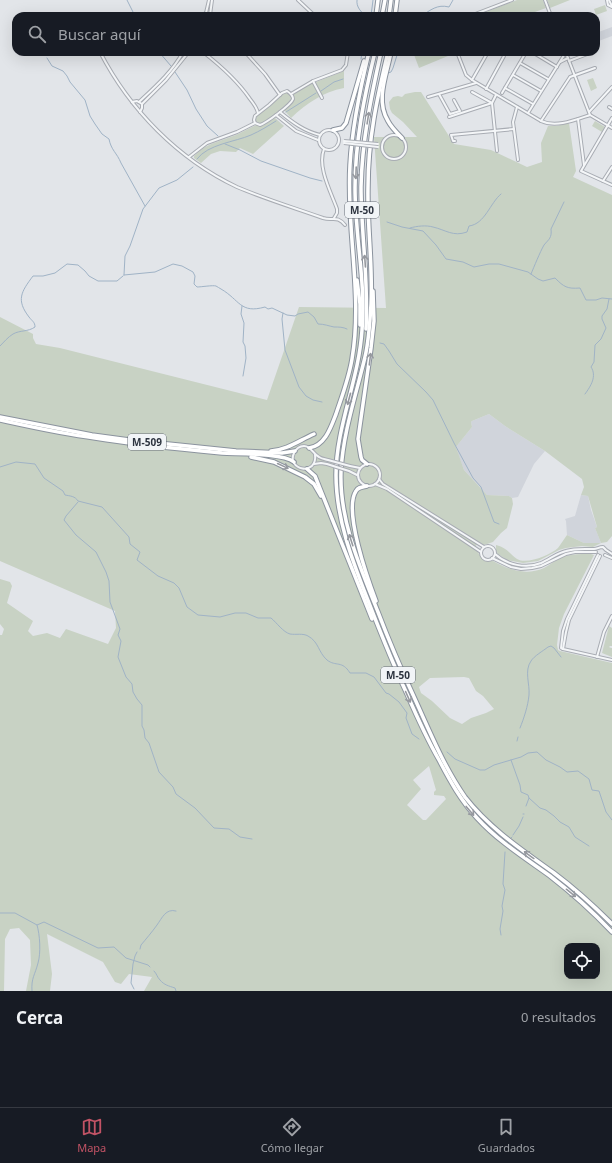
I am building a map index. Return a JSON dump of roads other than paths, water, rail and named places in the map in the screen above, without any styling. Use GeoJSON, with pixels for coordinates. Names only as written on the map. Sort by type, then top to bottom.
{"type":"FeatureCollection","features":[{"type":"Feature","properties":{"kind":"highway"},"geometry":{"type":"LineString","coordinates":[[377,12],[378,0]]}},
{"type":"Feature","properties":{"kind":"highway"},"geometry":{"type":"LineString","coordinates":[[383,12],[385,0]]}},
{"type":"Feature","properties":{"kind":"highway"},"geometry":{"type":"LineString","coordinates":[[390,12],[391,0]]}},
{"type":"Feature","properties":{"kind":"highway"},"geometry":{"type":"LineString","coordinates":[[396,12],[398,0]]}},
{"type":"Feature","properties":{"kind":"highway"},"geometry":{"type":"LineString","coordinates":[[333,130],[342,128],[346,123],[367,56]]}},
{"type":"Feature","properties":{"kind":"highway"},"geometry":{"type":"LineString","coordinates":[[309,448],[318,445],[329,430],[350,369],[355,334],[356,304],[349,186],[350,158],[357,107],[367,56]]}},
{"type":"Feature","properties":{"kind":"highway","name":"M-50"},"geometry":{"type":"LineString","coordinates":[[374,56],[362,109],[356,167],[356,212],[363,304],[362,332],[352,388],[340,435],[336,468],[336,494],[339,513],[348,546],[362,587],[386,648],[416,716],[453,787],[469,809],[488,830],[579,900],[612,932]]}},
{"type":"Feature","properties":{"kind":"highway","name":"M-50"},"geometry":{"type":"LineString","coordinates":[[381,56],[369,110],[362,168],[362,213],[367,304],[366,328],[361,370],[344,442],[341,474],[344,512],[368,589],[390,642],[438,749],[458,785],[473,806],[492,826],[567,883],[612,924]]}},
{"type":"Feature","properties":{"kind":"highway"},"geometry":{"type":"LineString","coordinates":[[361,370],[365,354],[371,305],[368,194],[370,149],[379,87],[387,56]]}},
{"type":"Feature","properties":{"kind":"highway"},"geometry":{"type":"LineString","coordinates":[[390,56],[382,92],[382,106],[388,122],[402,138]]}},
{"type":"Feature","properties":{"kind":"highway"},"geometry":{"type":"LineString","coordinates":[[352,241],[359,294],[360,348]]}},
{"type":"Feature","properties":{"kind":"highway"},"geometry":{"type":"LineString","coordinates":[[367,464],[362,460],[358,439],[374,321],[373,282],[370,256]]}},
{"type":"Feature","properties":{"kind":"highway","name":"M-509"},"geometry":{"type":"LineString","coordinates":[[0,417],[99,436],[187,447],[282,453],[295,451]]}},
{"type":"Feature","properties":{"kind":"highway","name":"M-509"},"geometry":{"type":"LineString","coordinates":[[0,420],[94,438],[176,449],[280,457],[287,458],[294,462]]}},
{"type":"Feature","properties":{"kind":"highway"},"geometry":{"type":"LineString","coordinates":[[244,451],[280,450],[314,434]]}},
{"type":"Feature","properties":{"kind":"highway"},"geometry":{"type":"LineString","coordinates":[[176,449],[254,458],[274,462],[305,476],[310,480],[328,506]]}},
{"type":"Feature","properties":{"kind":"highway"},"geometry":{"type":"LineString","coordinates":[[306,469],[312,472],[315,476],[373,621],[386,648]]}},
{"type":"Feature","properties":{"kind":"highway"},"geometry":{"type":"LineString","coordinates":[[367,486],[358,489],[354,495],[353,511],[355,532],[372,590],[387,629],[390,642]]}},
{"type":"Feature","properties":{"kind":"street"},"geometry":{"type":"LineString","coordinates":[[206,12],[209,0]]}},
{"type":"Feature","properties":{"kind":"street"},"geometry":{"type":"LineString","coordinates":[[210,12],[212,0]]}},
{"type":"Feature","properties":{"kind":"street"},"geometry":{"type":"LineString","coordinates":[[298,0],[311,12]]}},
{"type":"Feature","properties":{"kind":"street"},"geometry":{"type":"LineString","coordinates":[[480,12],[512,0]]}},
{"type":"Feature","properties":{"kind":"street"},"geometry":{"type":"LineString","coordinates":[[545,0],[549,12]]}},
{"type":"Feature","properties":{"kind":"street"},"geometry":{"type":"LineString","coordinates":[[608,0],[612,7]]}},
{"type":"Feature","properties":{"kind":"street"},"geometry":{"type":"LineString","coordinates":[[102,56],[117,81],[140,112],[160,133],[189,157],[222,178],[253,193],[328,220],[333,218],[339,219],[345,225]]}},
{"type":"Feature","properties":{"kind":"street"},"geometry":{"type":"LineString","coordinates":[[139,102],[182,56]]}},
{"type":"Feature","properties":{"kind":"street"},"geometry":{"type":"LineString","coordinates":[[140,112],[142,104],[166,80],[183,56]]}},
{"type":"Feature","properties":{"kind":"street"},"geometry":{"type":"LineString","coordinates":[[208,56],[222,66],[236,81],[257,109],[258,113]]}},
{"type":"Feature","properties":{"kind":"street"},"geometry":{"type":"LineString","coordinates":[[249,56],[265,74],[280,95]]}},
{"type":"Feature","properties":{"kind":"street"},"geometry":{"type":"LineString","coordinates":[[291,94],[313,81],[342,70],[346,64],[347,56]]}},
{"type":"Feature","properties":{"kind":"street"},"geometry":{"type":"LineString","coordinates":[[459,56],[466,75],[472,80],[541,121],[552,124],[590,115]]}},
{"type":"Feature","properties":{"kind":"street"},"geometry":{"type":"LineString","coordinates":[[472,80],[486,56]]}},
{"type":"Feature","properties":{"kind":"street"},"geometry":{"type":"LineString","coordinates":[[486,89],[504,56]]}},
{"type":"Feature","properties":{"kind":"street"},"geometry":{"type":"LineString","coordinates":[[502,93],[524,56]]}},
{"type":"Feature","properties":{"kind":"street"},"geometry":{"type":"LineString","coordinates":[[539,56],[557,67]]}},
{"type":"Feature","properties":{"kind":"street"},"geometry":{"type":"LineString","coordinates":[[528,113],[563,56]]}},
{"type":"Feature","properties":{"kind":"street"},"geometry":{"type":"LineString","coordinates":[[569,61],[582,56]]}},
{"type":"Feature","properties":{"kind":"street"},"geometry":{"type":"LineString","coordinates":[[559,62],[568,58],[590,115],[612,128]]}},
{"type":"Feature","properties":{"kind":"street"},"geometry":{"type":"LineString","coordinates":[[520,63],[548,79]]}},
{"type":"Feature","properties":{"kind":"street"},"geometry":{"type":"LineString","coordinates":[[541,121],[570,77],[595,68]]}},
{"type":"Feature","properties":{"kind":"street"},"geometry":{"type":"LineString","coordinates":[[513,75],[541,92]]}},
{"type":"Feature","properties":{"kind":"street"},"geometry":{"type":"LineString","coordinates":[[313,81],[322,98]]}},
{"type":"Feature","properties":{"kind":"street"},"geometry":{"type":"LineString","coordinates":[[428,97],[476,83]]}},
{"type":"Feature","properties":{"kind":"street"},"geometry":{"type":"LineString","coordinates":[[589,112],[612,87]]}},
{"type":"Feature","properties":{"kind":"street"},"geometry":{"type":"LineString","coordinates":[[505,88],[533,104]]}},
{"type":"Feature","properties":{"kind":"street"},"geometry":{"type":"LineString","coordinates":[[189,157],[207,143],[237,132],[255,123],[260,125],[263,124],[280,112],[293,99],[291,94],[288,91],[280,95],[258,113],[254,118],[255,123]]}},
{"type":"Feature","properties":{"kind":"street"},"geometry":{"type":"LineString","coordinates":[[472,92],[492,103]]}},
{"type":"Feature","properties":{"kind":"street"},"geometry":{"type":"LineString","coordinates":[[439,94],[450,114],[460,111],[454,100]]}},
{"type":"Feature","properties":{"kind":"street"},"geometry":{"type":"LineString","coordinates":[[496,95],[492,103],[497,151]]}},
{"type":"Feature","properties":{"kind":"street"},"geometry":{"type":"LineString","coordinates":[[132,102],[137,101],[142,104]]}},
{"type":"Feature","properties":{"kind":"street"},"geometry":{"type":"LineString","coordinates":[[449,117],[492,103]]}},
{"type":"Feature","properties":{"kind":"street"},"geometry":{"type":"LineString","coordinates":[[517,107],[513,122],[518,160]]}},
{"type":"Feature","properties":{"kind":"street"},"geometry":{"type":"LineString","coordinates":[[280,112],[298,126],[307,131],[320,135]]}},
{"type":"Feature","properties":{"kind":"street"},"geometry":{"type":"LineString","coordinates":[[276,115],[296,131],[318,140],[324,149],[333,150],[338,144],[339,138]]}},
{"type":"Feature","properties":{"kind":"street"},"geometry":{"type":"LineString","coordinates":[[612,118],[581,171],[612,185]]}},
{"type":"Feature","properties":{"kind":"street"},"geometry":{"type":"LineString","coordinates":[[578,119],[584,166]]}},
{"type":"Feature","properties":{"kind":"street"},"geometry":{"type":"LineString","coordinates":[[455,141],[453,141],[451,135],[514,128]]}},
{"type":"Feature","properties":{"kind":"street"},"geometry":{"type":"LineString","coordinates":[[318,140],[320,135],[326,130],[333,130],[344,142]]}},
{"type":"Feature","properties":{"kind":"street"},"geometry":{"type":"LineString","coordinates":[[378,146],[388,137],[395,135],[402,138],[406,143],[406,150],[403,156],[393,159],[384,154],[382,148],[383,143]]}},
{"type":"Feature","properties":{"kind":"street"},"geometry":{"type":"LineString","coordinates":[[338,144],[344,142],[378,146],[382,148]]}},
{"type":"Feature","properties":{"kind":"street"},"geometry":{"type":"LineString","coordinates":[[324,149],[321,160],[323,170],[337,209],[337,213],[333,218]]}},
{"type":"Feature","properties":{"kind":"street"},"geometry":{"type":"LineString","coordinates":[[603,181],[612,167]]}},
{"type":"Feature","properties":{"kind":"street","name":"M-509"},"geometry":{"type":"LineString","coordinates":[[295,451],[302,446],[309,448]]}},
{"type":"Feature","properties":{"kind":"street"},"geometry":{"type":"LineString","coordinates":[[309,448],[318,457],[360,468]]}},
{"type":"Feature","properties":{"kind":"street"},"geometry":{"type":"LineString","coordinates":[[294,462],[293,454],[295,451]]}},
{"type":"Feature","properties":{"kind":"street"},"geometry":{"type":"LineString","coordinates":[[314,464],[315,454]]}},
{"type":"Feature","properties":{"kind":"street","name":"M-509"},"geometry":{"type":"LineString","coordinates":[[294,462],[295,465],[300,468],[306,469]]}},
{"type":"Feature","properties":{"kind":"street"},"geometry":{"type":"LineString","coordinates":[[306,469],[314,464],[321,463],[349,471],[357,475]]}},
{"type":"Feature","properties":{"kind":"street"},"geometry":{"type":"LineString","coordinates":[[367,464],[374,465],[380,473],[379,479],[375,484],[370,486],[361,483],[357,475],[360,468],[367,464]]}},
{"type":"Feature","properties":{"kind":"street"},"geometry":{"type":"LineString","coordinates":[[379,479],[383,484],[484,547],[487,546],[492,548],[495,554],[504,561],[512,564],[522,566],[532,565],[540,563],[557,554],[574,549],[602,547],[612,554]]}},
{"type":"Feature","properties":{"kind":"street"},"geometry":{"type":"LineString","coordinates":[[375,484],[387,489],[481,552],[484,559],[487,560],[492,558],[495,554]]}},
{"type":"Feature","properties":{"kind":"street"},"geometry":{"type":"LineString","coordinates":[[481,552],[484,547]]}},
{"type":"Feature","properties":{"kind":"street"},"geometry":{"type":"LineString","coordinates":[[597,548],[598,555],[566,619],[563,631],[562,647],[612,660]]}},
{"type":"Feature","properties":{"kind":"street"},"geometry":{"type":"LineString","coordinates":[[605,555],[606,550]]}},
{"type":"Feature","properties":{"kind":"street"},"geometry":{"type":"LineString","coordinates":[[492,558],[511,567],[521,569],[541,566],[566,554],[575,552],[605,555],[612,558]]}},
{"type":"Feature","properties":{"kind":"street"},"geometry":{"type":"LineString","coordinates":[[598,656],[604,632],[612,616]]}},
{"type":"Feature","properties":{"kind":"waterway"},"geometry":{"type":"LineString","coordinates":[[127,0],[133,12]]}},
{"type":"Feature","properties":{"kind":"waterway"},"geometry":{"type":"LineString","coordinates":[[357,0],[358,7],[362,12]]}},
{"type":"Feature","properties":{"kind":"waterway"},"geometry":{"type":"LineString","coordinates":[[372,12],[373,0]]}},
{"type":"Feature","properties":{"kind":"waterway"},"geometry":{"type":"LineString","coordinates":[[428,12],[441,6],[449,7],[453,0]]}},
{"type":"Feature","properties":{"kind":"waterway"},"geometry":{"type":"LineString","coordinates":[[162,56],[171,66]]}},
{"type":"Feature","properties":{"kind":"waterway"},"geometry":{"type":"LineString","coordinates":[[388,73],[391,72],[397,56]]}},
{"type":"Feature","properties":{"kind":"waterway"},"geometry":{"type":"LineString","coordinates":[[47,58],[52,66],[63,71],[85,100],[90,116],[102,134],[109,139],[113,149],[145,206]]}},
{"type":"Feature","properties":{"kind":"waterway"},"geometry":{"type":"LineString","coordinates":[[175,72],[207,126],[218,136]]}},
{"type":"Feature","properties":{"kind":"waterway"},"geometry":{"type":"LineString","coordinates":[[321,91],[334,82],[343,79]]}},
{"type":"Feature","properties":{"kind":"waterway"},"geometry":{"type":"LineString","coordinates":[[286,112],[316,93]]}},
{"type":"Feature","properties":{"kind":"waterway"},"geometry":{"type":"LineString","coordinates":[[197,159],[208,150],[251,135],[276,121]]}},
{"type":"Feature","properties":{"kind":"waterway"},"geometry":{"type":"LineString","coordinates":[[225,144],[261,161],[322,181]]}},
{"type":"Feature","properties":{"kind":"waterway"},"geometry":{"type":"LineString","coordinates":[[124,275],[125,256],[143,209],[159,188],[177,180],[193,167]]}},
{"type":"Feature","properties":{"kind":"waterway"},"geometry":{"type":"LineString","coordinates":[[410,228],[427,226],[458,234],[467,232],[469,226],[479,221],[501,194]]}},
{"type":"Feature","properties":{"kind":"waterway"},"geometry":{"type":"LineString","coordinates":[[531,274],[542,248],[551,236],[551,229],[564,202]]}},
{"type":"Feature","properties":{"kind":"waterway"},"geometry":{"type":"LineString","coordinates":[[387,222],[402,227],[423,231],[446,259],[463,262],[474,267],[499,264],[528,272],[543,281],[555,278],[566,287],[580,288],[586,300],[596,300],[602,298],[612,299]]}},
{"type":"Feature","properties":{"kind":"waterway"},"geometry":{"type":"LineString","coordinates":[[0,346],[13,334],[30,330],[35,327],[34,323],[22,306],[21,301],[25,287],[33,276],[43,276],[55,273],[67,264],[78,265],[89,276],[98,281],[117,281],[123,276]]}},
{"type":"Feature","properties":{"kind":"waterway"},"geometry":{"type":"LineString","coordinates":[[124,275],[155,272],[173,264],[182,266],[193,272],[195,276],[194,284],[197,287],[216,286],[241,305],[250,309],[265,307],[268,309],[272,308],[287,315],[295,316],[308,312],[314,317],[318,324],[347,329]]}},
{"type":"Feature","properties":{"kind":"waterway"},"geometry":{"type":"LineString","coordinates":[[585,394],[593,377],[593,370],[591,367],[594,362],[595,345],[601,339],[606,328],[602,316],[607,309],[609,299]]}},
{"type":"Feature","properties":{"kind":"waterway"},"geometry":{"type":"LineString","coordinates":[[242,306],[241,314],[244,323],[243,342],[245,346],[246,358],[243,376]]}},
{"type":"Feature","properties":{"kind":"waterway"},"geometry":{"type":"LineString","coordinates":[[283,313],[282,319],[285,350],[299,387],[306,396],[313,400],[322,402]]}},
{"type":"Feature","properties":{"kind":"waterway"},"geometry":{"type":"LineString","coordinates":[[380,343],[384,344],[397,364],[433,400],[473,478],[481,487],[494,522],[499,524]]}},
{"type":"Feature","properties":{"kind":"waterway"},"geometry":{"type":"LineString","coordinates":[[0,467],[16,462],[35,464],[44,478],[63,491],[65,495],[74,497],[78,501],[102,507],[129,537],[130,544],[140,552],[137,560],[158,576],[174,583],[179,588],[187,607],[198,615],[220,617],[235,613],[246,613],[258,618],[271,618],[287,633],[304,635],[312,638],[324,657],[330,662],[344,666],[350,673],[366,673],[374,677],[386,693],[399,702],[407,713],[406,718],[412,734],[419,739]]}},
{"type":"Feature","properties":{"kind":"waterway"},"geometry":{"type":"LineString","coordinates":[[78,502],[64,520],[76,535],[96,552],[106,572],[109,581],[110,602],[120,629],[118,635],[121,641],[118,657],[126,677],[132,684],[133,692],[142,705],[142,726],[145,738],[149,743],[159,772],[173,787],[176,794],[195,808],[214,828],[229,829],[240,837],[252,839]]}},
{"type":"Feature","properties":{"kind":"waterway"},"geometry":{"type":"LineString","coordinates":[[520,728],[526,712],[529,691],[528,669],[531,661],[534,657],[551,646],[561,657]]}},
{"type":"Feature","properties":{"kind":"waterway"},"geometry":{"type":"LineString","coordinates":[[517,741],[518,737]]}},
{"type":"Feature","properties":{"kind":"waterway"},"geometry":{"type":"LineString","coordinates":[[447,752],[455,759],[480,770],[485,770],[494,765],[521,757],[528,753],[537,752],[546,760],[567,772],[578,771],[589,779],[592,790],[599,791],[606,812],[612,820]]}},
{"type":"Feature","properties":{"kind":"waterway"},"geometry":{"type":"LineString","coordinates":[[511,760],[521,792],[528,795],[529,798],[526,806]]}},
{"type":"Feature","properties":{"kind":"waterway"},"geometry":{"type":"LineString","coordinates":[[529,798],[540,808],[546,810],[560,822],[569,827],[575,837],[589,846]]}},
{"type":"Feature","properties":{"kind":"waterway"},"geometry":{"type":"LineString","coordinates":[[513,835],[523,817]]}},
{"type":"Feature","properties":{"kind":"waterway"},"geometry":{"type":"LineString","coordinates":[[501,935],[500,929],[503,911],[502,906],[505,890],[503,884],[505,852]]}},
{"type":"Feature","properties":{"kind":"waterway"},"geometry":{"type":"LineString","coordinates":[[140,949],[141,945],[165,914],[173,910],[176,911]]}},
{"type":"Feature","properties":{"kind":"waterway"},"geometry":{"type":"LineString","coordinates":[[0,913],[15,913],[37,925],[44,922],[98,948],[114,947],[126,958],[150,967]]}},
{"type":"Feature","properties":{"kind":"waterway"},"geometry":{"type":"LineString","coordinates":[[32,991],[33,980],[40,954],[37,925]]}},
{"type":"Feature","properties":{"kind":"waterway"},"geometry":{"type":"LineString","coordinates":[[134,989],[131,983],[133,964],[137,952]]}},
{"type":"Feature","properties":{"kind":"waterway"},"geometry":{"type":"LineString","coordinates":[[154,971],[162,982],[175,988],[176,991]]}}]}
